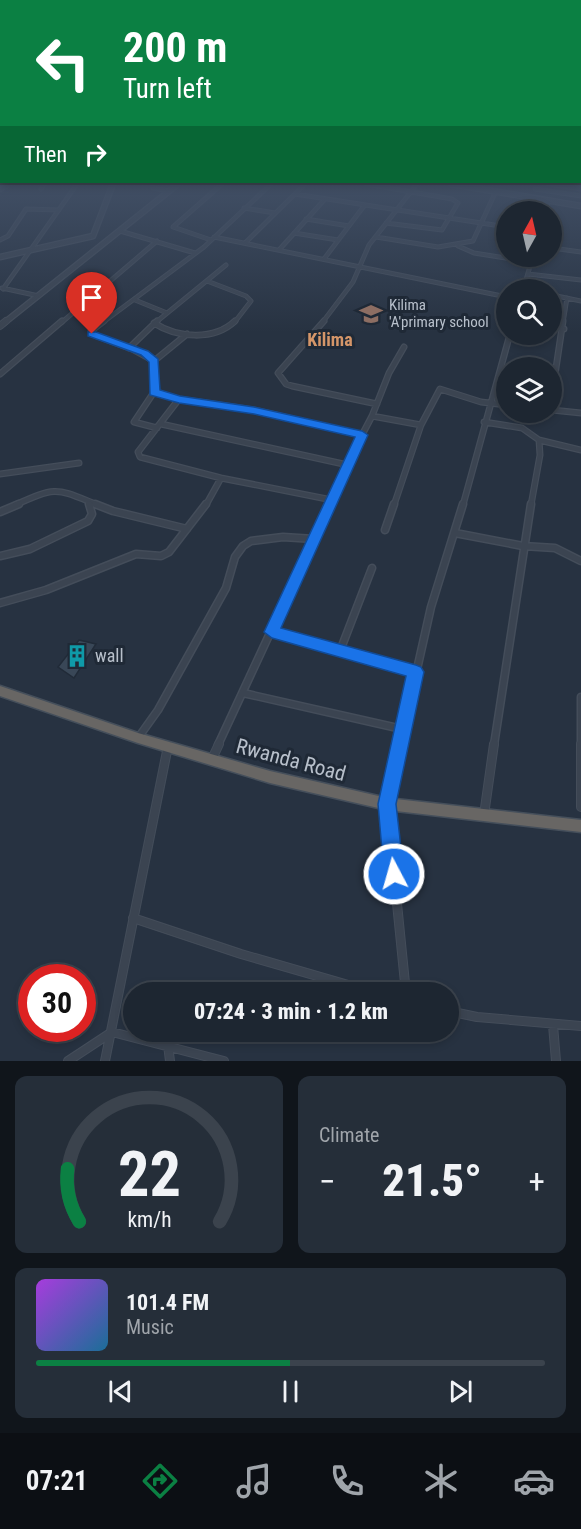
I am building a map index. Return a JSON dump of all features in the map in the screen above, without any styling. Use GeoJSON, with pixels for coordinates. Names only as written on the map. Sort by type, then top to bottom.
{"type":"FeatureCollection","features":[{"type":"Feature","properties":{"kind":"highway","name":"Rwanda Road"},"geometry":{"type":"LineString","coordinates":[[0,692],[138,738],[270,777],[387,804],[484,817],[581,826]]}},
{"type":"Feature","properties":{"kind":"street"},"geometry":{"type":"LineString","coordinates":[[39,296],[1,288],[44,234]]}},
{"type":"Feature","properties":{"kind":"street"},"geometry":{"type":"LineString","coordinates":[[0,257],[93,236],[94,234]]}},
{"type":"Feature","properties":{"kind":"street"},"geometry":{"type":"LineString","coordinates":[[0,326],[117,234]]}},
{"type":"Feature","properties":{"kind":"street"},"geometry":{"type":"LineString","coordinates":[[129,234],[195,253]]}},
{"type":"Feature","properties":{"kind":"street"},"geometry":{"type":"LineString","coordinates":[[197,234],[496,295]]}},
{"type":"Feature","properties":{"kind":"street"},"geometry":{"type":"LineString","coordinates":[[154,361],[144,353],[92,334],[95,327],[135,300],[218,234]]}},
{"type":"Feature","properties":{"kind":"street"},"geometry":{"type":"LineString","coordinates":[[244,243],[254,234]]}},
{"type":"Feature","properties":{"kind":"street"},"geometry":{"type":"LineString","coordinates":[[279,249],[294,234]]}},
{"type":"Feature","properties":{"kind":"street"},"geometry":{"type":"LineString","coordinates":[[297,234],[339,240]]}},
{"type":"Feature","properties":{"kind":"street"},"geometry":{"type":"LineString","coordinates":[[324,259],[344,234]]}},
{"type":"Feature","properties":{"kind":"street"},"geometry":{"type":"LineString","coordinates":[[377,404],[292,386],[286,384],[278,373],[339,304],[353,282],[358,266],[378,234]]}},
{"type":"Feature","properties":{"kind":"street"},"geometry":{"type":"LineString","coordinates":[[458,246],[473,241],[477,234]]}},
{"type":"Feature","properties":{"kind":"street"},"geometry":{"type":"LineString","coordinates":[[376,237],[458,246],[474,253],[496,256]]}},
{"type":"Feature","properties":{"kind":"street"},"geometry":{"type":"LineString","coordinates":[[0,374],[157,241]]}},
{"type":"Feature","properties":{"kind":"street"},"geometry":{"type":"LineString","coordinates":[[562,249],[581,252]]}},
{"type":"Feature","properties":{"kind":"street"},"geometry":{"type":"LineString","coordinates":[[129,348],[154,323],[226,265]]}},
{"type":"Feature","properties":{"kind":"street"},"geometry":{"type":"LineString","coordinates":[[526,279],[530,267]]}},
{"type":"Feature","properties":{"kind":"street"},"geometry":{"type":"LineString","coordinates":[[528,274],[581,280]]}},
{"type":"Feature","properties":{"kind":"street"},"geometry":{"type":"LineString","coordinates":[[154,323],[187,334],[220,332],[240,316],[251,302],[246,296],[207,281]]}},
{"type":"Feature","properties":{"kind":"street"},"geometry":{"type":"LineString","coordinates":[[562,297],[581,300]]}},
{"type":"Feature","properties":{"kind":"street"},"geometry":{"type":"LineString","coordinates":[[559,357],[567,298]]}},
{"type":"Feature","properties":{"kind":"street"},"geometry":{"type":"LineString","coordinates":[[135,300],[167,313]]}},
{"type":"Feature","properties":{"kind":"street"},"geometry":{"type":"LineString","coordinates":[[80,306],[111,315]]}},
{"type":"Feature","properties":{"kind":"street"},"geometry":{"type":"LineString","coordinates":[[154,361],[187,334]]}},
{"type":"Feature","properties":{"kind":"street"},"geometry":{"type":"LineString","coordinates":[[405,982],[387,804],[431,607],[455,533],[507,345]]}},
{"type":"Feature","properties":{"kind":"street"},"geometry":{"type":"LineString","coordinates":[[212,759],[372,416],[389,373],[404,347]]}},
{"type":"Feature","properties":{"kind":"street"},"geometry":{"type":"LineString","coordinates":[[154,361],[154,392],[134,422],[348,465]]}},
{"type":"Feature","properties":{"kind":"street"},"geometry":{"type":"LineString","coordinates":[[385,530],[421,425],[440,389],[496,404]]}},
{"type":"Feature","properties":{"kind":"street"},"geometry":{"type":"LineString","coordinates":[[154,392],[179,399],[219,403],[362,435]]}},
{"type":"Feature","properties":{"kind":"street"},"geometry":{"type":"LineString","coordinates":[[179,399],[138,452],[140,458],[221,478],[332,500]]}},
{"type":"Feature","properties":{"kind":"street"},"geometry":{"type":"LineString","coordinates":[[562,411],[581,413]]}},
{"type":"Feature","properties":{"kind":"street"},"geometry":{"type":"LineString","coordinates":[[372,416],[421,425]]}},
{"type":"Feature","properties":{"kind":"street"},"geometry":{"type":"LineString","coordinates":[[484,422],[522,428],[539,440],[581,450]]}},
{"type":"Feature","properties":{"kind":"street"},"geometry":{"type":"LineString","coordinates":[[484,817],[523,546],[540,455],[539,440]]}},
{"type":"Feature","properties":{"kind":"street"},"geometry":{"type":"LineString","coordinates":[[0,474],[79,463]]}},
{"type":"Feature","properties":{"kind":"street"},"geometry":{"type":"LineString","coordinates":[[0,603],[37,594],[136,554],[161,556],[169,552],[200,514],[221,478]]}},
{"type":"Feature","properties":{"kind":"street"},"geometry":{"type":"LineString","coordinates":[[0,512],[42,493],[59,489],[113,511],[187,529]]}},
{"type":"Feature","properties":{"kind":"street"},"geometry":{"type":"LineString","coordinates":[[0,556],[30,549],[88,521],[92,514],[88,501]]}},
{"type":"Feature","properties":{"kind":"street"},"geometry":{"type":"LineString","coordinates":[[455,533],[523,546],[555,548],[581,561]]}},
{"type":"Feature","properties":{"kind":"street"},"geometry":{"type":"LineString","coordinates":[[138,738],[158,710],[226,588],[235,557],[243,546],[251,541],[283,537],[314,539]]}},
{"type":"Feature","properties":{"kind":"street"},"geometry":{"type":"LineString","coordinates":[[340,651],[372,568]]}},
{"type":"Feature","properties":{"kind":"street"},"geometry":{"type":"LineString","coordinates":[[272,632],[416,672]]}},
{"type":"Feature","properties":{"kind":"street"},"geometry":{"type":"LineString","coordinates":[[243,693],[402,729]]}},
{"type":"Feature","properties":{"kind":"street"},"geometry":{"type":"LineString","coordinates":[[581,697],[581,807]]}},
{"type":"Feature","properties":{"kind":"street"},"geometry":{"type":"LineString","coordinates":[[105,1061],[168,746]]}},
{"type":"Feature","properties":{"kind":"street"},"geometry":{"type":"LineString","coordinates":[[133,918],[241,954],[338,982]]}},
{"type":"Feature","properties":{"kind":"street"},"geometry":{"type":"LineString","coordinates":[[459,1013],[553,1025],[581,1026]]}},
{"type":"Feature","properties":{"kind":"street"},"geometry":{"type":"LineString","coordinates":[[553,1025],[556,1061]]}},
{"type":"Feature","properties":{"kind":"street"},"geometry":{"type":"LineString","coordinates":[[68,1061],[112,1032],[224,1061]]}},
{"type":"Feature","properties":{"kind":"street"},"geometry":{"type":"LineString","coordinates":[[168,1046],[170,1061]]}},
{"type":"Feature","properties":{"kind":"building","name":"wall"},"geometry":{"type":"Polygon","coordinates":[[[79,640],[96,644],[74,678],[58,667],[79,640]]]}},
{"type":"Feature","properties":{"kind":"place","name":"Kilima 'A'primary school"},"geometry":{"type":"Point","coordinates":[371,314]}},
{"type":"Feature","properties":{"kind":"place","name":"wall"},"geometry":{"type":"Point","coordinates":[77,656]}},
{"type":"Feature","properties":{"kind":"district","name":"Kilima"},"geometry":{"type":"Point","coordinates":[330,340]}},
{"type":"Feature","properties":{"kind":"route"},"geometry":{"type":"LineString","coordinates":[[92,334],[144,353],[154,361],[154,392],[179,399],[219,403],[254,410],[362,435],[272,632],[416,672],[387,804],[394,874]]}}]}
